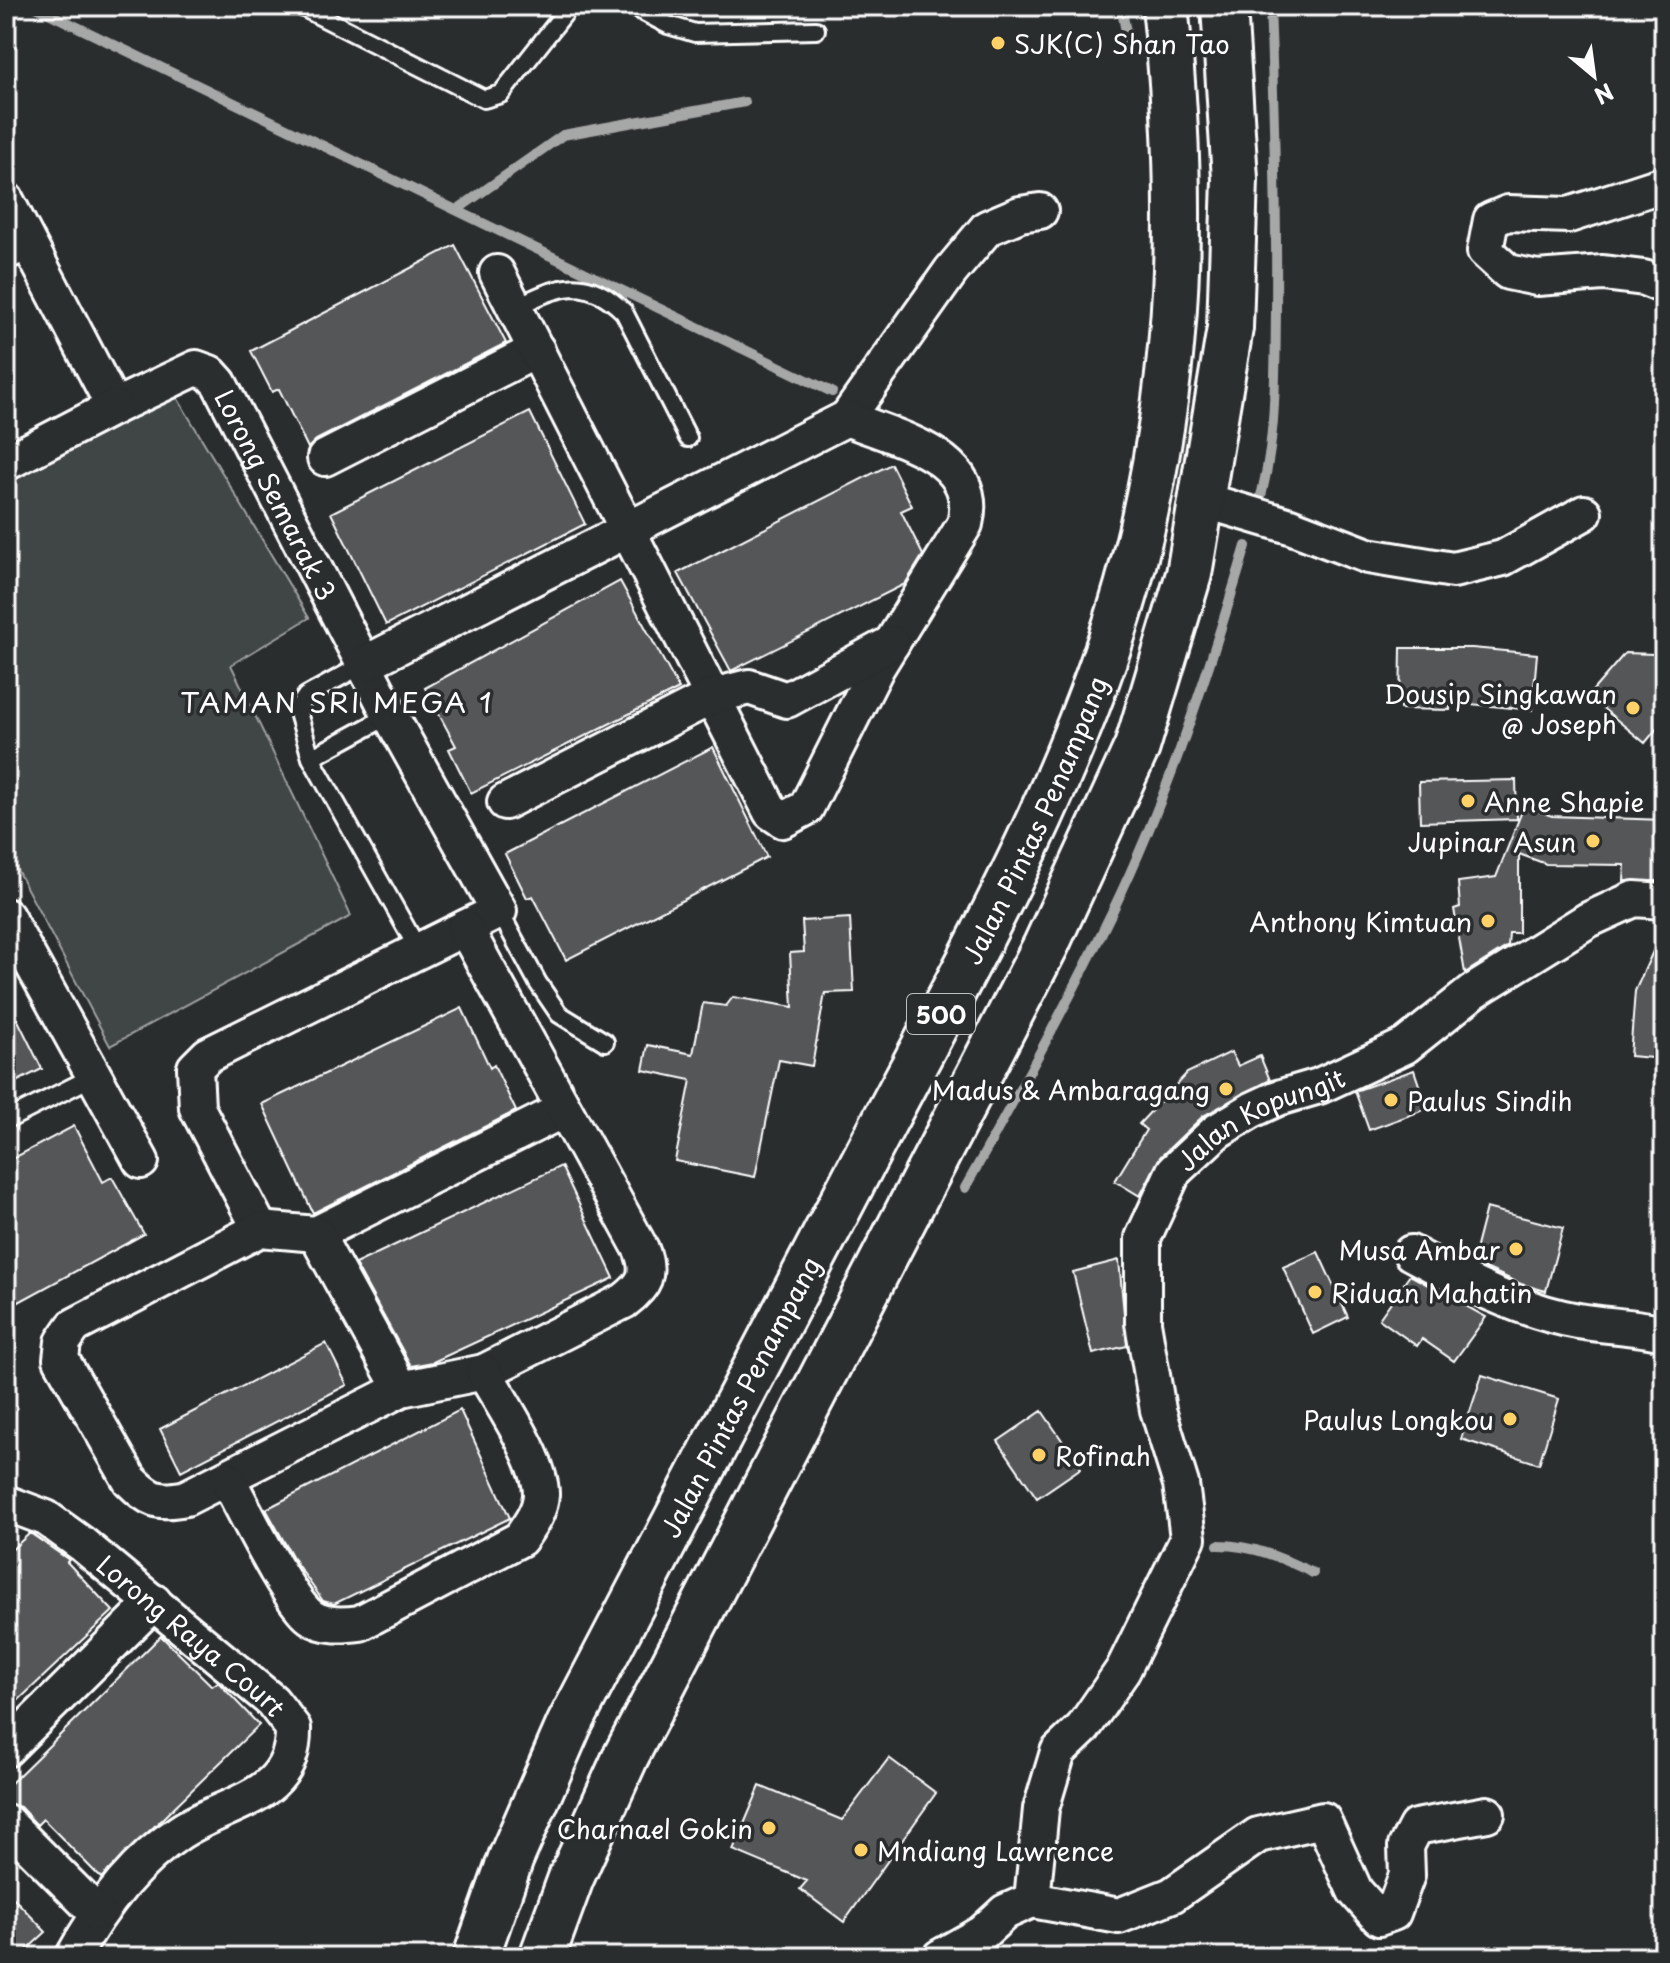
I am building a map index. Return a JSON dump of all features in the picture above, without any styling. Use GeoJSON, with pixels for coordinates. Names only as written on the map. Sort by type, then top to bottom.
{"type":"FeatureCollection","features":[{"type":"Feature","properties":{"kind":"main road","name":"Jalan Pintas Penampang"},"geometry":{"type":"LineString","coordinates":[[476,1957],[511,1858],[569,1725],[995,911],[1081,722],[1133,562],[1165,402],[1175,321],[1179,187],[1165,6]]}},
{"type":"Feature","properties":{"kind":"main road","name":"500"},"geometry":{"type":"LineString","coordinates":[[542,1957],[571,1878],[626,1756],[1046,945],[1137,747],[1189,574],[1230,328],[1235,179],[1224,6]]}},
{"type":"Feature","properties":{"kind":"main road"},"geometry":{"type":"LineString","coordinates":[[747,1383],[805,1410]]}},
{"type":"Feature","properties":{"kind":"street"},"geometry":{"type":"LineString","coordinates":[[1664,184],[1569,215],[1508,213],[1491,220],[1485,251],[1508,272],[1537,278],[1603,273],[1644,278],[1664,286]]}},
{"type":"Feature","properties":{"kind":"street"},"geometry":{"type":"LineString","coordinates":[[6,200],[19,256],[114,407],[6,463]]}},
{"type":"Feature","properties":{"kind":"street"},"geometry":{"type":"LineString","coordinates":[[260,1229],[197,1108],[195,1068],[208,1055],[499,911],[364,664],[847,418],[951,271],[987,228],[1020,214],[1040,211]]}},
{"type":"Feature","properties":{"kind":"street"},"geometry":{"type":"LineString","coordinates":[[497,273],[771,812],[783,820],[796,816],[806,808],[892,643],[965,524],[969,506],[967,490],[958,472],[942,460],[847,418]]}},
{"type":"Feature","properties":{"kind":"street"},"geometry":{"type":"LineString","coordinates":[[325,458],[537,350]]}},
{"type":"Feature","properties":{"kind":"street","name":"Lorong Semarak 3"},"geometry":{"type":"LineString","coordinates":[[114,407],[182,372],[196,368],[210,373],[219,383],[364,664]]}},
{"type":"Feature","properties":{"kind":"street"},"geometry":{"type":"LineString","coordinates":[[1203,500],[1290,526],[1368,556],[1453,570],[1503,558],[1584,513]]}},
{"type":"Feature","properties":{"kind":"street"},"geometry":{"type":"LineString","coordinates":[[505,802],[713,696],[749,687],[787,700],[892,643]]}},
{"type":"Feature","properties":{"kind":"street","name":"Jalan Kopungit"},"geometry":{"type":"LineString","coordinates":[[1032,1900],[1041,1809],[1058,1752],[1083,1728],[1123,1670],[1188,1538],[1181,1484],[1158,1410],[1143,1323],[1143,1238],[1174,1171],[1217,1131],[1252,1110],[1278,1098],[1319,1086],[1405,1046],[1474,991],[1588,920],[1634,899],[1664,901]]}},
{"type":"Feature","properties":{"kind":"street"},"geometry":{"type":"LineString","coordinates":[[6,916],[141,1161]]}},
{"type":"Feature","properties":{"kind":"street"},"geometry":{"type":"LineString","coordinates":[[465,928],[641,1249],[647,1276],[640,1288],[624,1301],[484,1372],[401,1389],[186,1498],[164,1503],[145,1495],[130,1480],[68,1377],[61,1359],[63,1342],[74,1326],[260,1229],[316,1234],[563,1110]]}},
{"type":"Feature","properties":{"kind":"street"},"geometry":{"type":"LineString","coordinates":[[316,1234],[401,1389]]}},
{"type":"Feature","properties":{"kind":"street"},"geometry":{"type":"LineString","coordinates":[[1411,1253],[1460,1280],[1576,1321],[1664,1333]]}},
{"type":"Feature","properties":{"kind":"street"},"geometry":{"type":"LineString","coordinates":[[227,1478],[294,1597],[312,1618],[337,1625],[360,1623],[520,1539],[534,1520],[541,1495],[536,1469],[484,1372]]}},
{"type":"Feature","properties":{"kind":"street","name":"Lorong Raya Court"},"geometry":{"type":"LineString","coordinates":[[6,1503],[46,1518],[154,1602],[286,1714],[293,1728],[290,1761],[272,1782],[250,1798],[180,1831],[142,1863],[97,1913],[73,1957]]}},
{"type":"Feature","properties":{"kind":"street"},"geometry":{"type":"LineString","coordinates":[[6,1749],[154,1602]]}},
{"type":"Feature","properties":{"kind":"street"},"geometry":{"type":"LineString","coordinates":[[940,1957],[982,1933],[1005,1912],[1032,1900],[1119,1916],[1172,1895],[1258,1835],[1323,1820],[1355,1891],[1379,1918],[1393,1913],[1407,1875],[1406,1846],[1416,1827],[1487,1814]]}},
{"type":"Feature","properties":{"kind":"street"},"geometry":{"type":"LineString","coordinates":[[6,1822],[97,1913]]}},
{"type":"Feature","properties":{"kind":"lane"},"geometry":{"type":"LineString","coordinates":[[300,6],[484,99],[501,94],[570,6]]}},
{"type":"Feature","properties":{"kind":"lane"},"geometry":{"type":"LineString","coordinates":[[632,6],[668,25],[695,33],[816,30]]}},
{"type":"Feature","properties":{"kind":"lane"},"geometry":{"type":"LineString","coordinates":[[516,307],[556,287],[582,288],[608,296],[624,312],[688,438]]}},
{"type":"Feature","properties":{"kind":"lane"},"geometry":{"type":"LineString","coordinates":[[364,664],[306,696],[297,709],[311,758],[419,951]]}},
{"type":"Feature","properties":{"kind":"lane"},"geometry":{"type":"LineString","coordinates":[[311,758],[390,715]]}},
{"type":"Feature","properties":{"kind":"lane"},"geometry":{"type":"LineString","coordinates":[[499,911],[538,983],[559,1014],[605,1042]]}},
{"type":"Feature","properties":{"kind":"lane"},"geometry":{"type":"LineString","coordinates":[[13,1117],[96,1075]]}},
{"type":"Feature","properties":{"kind":"shaded area"},"geometry":{"type":"Polygon","coordinates":[[[169,384],[309,618],[231,665],[351,916],[110,1046],[6,849],[6,478],[169,384]]]}},
{"type":"Feature","properties":{"kind":"building"},"geometry":{"type":"Polygon","coordinates":[[[455,245],[506,343],[316,440],[308,448],[279,389],[272,392],[251,351],[455,245]]]}},
{"type":"Feature","properties":{"kind":"building"},"geometry":{"type":"Polygon","coordinates":[[[530,412],[585,524],[386,625],[331,513],[530,412]]]}},
{"type":"Feature","properties":{"kind":"building"},"geometry":{"type":"Polygon","coordinates":[[[891,464],[912,506],[901,511],[923,555],[905,584],[731,671],[678,573],[891,464]]]}},
{"type":"Feature","properties":{"kind":"building"},"geometry":{"type":"Polygon","coordinates":[[[620,581],[679,689],[471,793],[449,749],[456,746],[425,688],[620,581]]]}},
{"type":"Feature","properties":{"kind":"building"},"geometry":{"type":"Polygon","coordinates":[[[1401,648],[1472,648],[1537,654],[1532,710],[1450,702],[1450,710],[1400,709],[1401,648]]]}},
{"type":"Feature","properties":{"kind":"building","name":"Dousip Singkawan @ Joseph"},"geometry":{"type":"Polygon","coordinates":[[[1625,653],[1654,654],[1664,662],[1664,720],[1645,743],[1588,696],[1625,653]]]}},
{"type":"Feature","properties":{"kind":"building"},"geometry":{"type":"Polygon","coordinates":[[[713,747],[767,857],[566,960],[533,896],[527,898],[505,854],[713,747]]]}},
{"type":"Feature","properties":{"kind":"building","name":"Anne Shapie"},"geometry":{"type":"Polygon","coordinates":[[[1516,780],[1517,819],[1420,822],[1419,782],[1516,780]]]}},
{"type":"Feature","properties":{"kind":"building"},"geometry":{"type":"Polygon","coordinates":[[[1524,806],[1552,816],[1664,820],[1664,881],[1624,881],[1625,865],[1546,864],[1519,854],[1519,933],[1509,933],[1508,946],[1465,973],[1454,909],[1460,907],[1458,882],[1496,877],[1524,806]]]}},
{"type":"Feature","properties":{"kind":"building"},"geometry":{"type":"Polygon","coordinates":[[[850,918],[854,992],[825,993],[812,1066],[779,1060],[755,1177],[675,1161],[691,1080],[643,1070],[648,1045],[693,1054],[703,1003],[726,1006],[733,997],[793,1007],[790,953],[804,952],[802,921],[850,918]]]}},
{"type":"Feature","properties":{"kind":"building"},"geometry":{"type":"Polygon","coordinates":[[[1664,927],[1664,1059],[1630,1056],[1635,991],[1664,927]]]}},
{"type":"Feature","properties":{"kind":"building"},"geometry":{"type":"Polygon","coordinates":[[[6,996],[42,1069],[6,1087],[6,996]]]}},
{"type":"Feature","properties":{"kind":"building"},"geometry":{"type":"Polygon","coordinates":[[[462,1008],[490,1068],[494,1065],[516,1111],[313,1213],[262,1104],[462,1008]]]}},
{"type":"Feature","properties":{"kind":"building"},"geometry":{"type":"Polygon","coordinates":[[[1231,1052],[1238,1066],[1260,1056],[1270,1080],[1203,1116],[1160,1157],[1140,1196],[1115,1181],[1146,1130],[1139,1124],[1187,1073],[1231,1052]]]}},
{"type":"Feature","properties":{"kind":"building","name":"Paulus Sindih"},"geometry":{"type":"Polygon","coordinates":[[[1414,1070],[1427,1109],[1369,1130],[1355,1091],[1414,1070]]]}},
{"type":"Feature","properties":{"kind":"building"},"geometry":{"type":"Polygon","coordinates":[[[74,1126],[103,1182],[112,1177],[144,1234],[6,1309],[6,1162],[74,1126]]]}},
{"type":"Feature","properties":{"kind":"building"},"geometry":{"type":"Polygon","coordinates":[[[561,1166],[614,1278],[433,1362],[411,1366],[355,1264],[561,1166]]]}},
{"type":"Feature","properties":{"kind":"building","name":"Musa Ambar"},"geometry":{"type":"Polygon","coordinates":[[[1486,1208],[1563,1228],[1546,1291],[1521,1284],[1472,1262],[1486,1208]]]}},
{"type":"Feature","properties":{"kind":"building","name":"Riduan Mahatin"},"geometry":{"type":"Polygon","coordinates":[[[1318,1252],[1348,1317],[1313,1334],[1283,1267],[1318,1252]]]}},
{"type":"Feature","properties":{"kind":"building"},"geometry":{"type":"Polygon","coordinates":[[[1119,1260],[1127,1346],[1093,1354],[1073,1272],[1119,1260]]]}},
{"type":"Feature","properties":{"kind":"building","name":"Musa Ambar"},"geometry":{"type":"Polygon","coordinates":[[[1410,1275],[1486,1317],[1454,1361],[1422,1339],[1417,1346],[1379,1319],[1410,1275]]]}},
{"type":"Feature","properties":{"kind":"building"},"geometry":{"type":"Polygon","coordinates":[[[326,1343],[347,1385],[181,1471],[160,1429],[326,1343]]]}},
{"type":"Feature","properties":{"kind":"building","name":"Paulus Longkou"},"geometry":{"type":"Polygon","coordinates":[[[1482,1375],[1559,1399],[1539,1464],[1461,1439],[1482,1375]]]}},
{"type":"Feature","properties":{"kind":"building"},"geometry":{"type":"Polygon","coordinates":[[[460,1410],[510,1518],[334,1604],[323,1601],[296,1563],[266,1509],[460,1410]]]}},
{"type":"Feature","properties":{"kind":"building","name":"Rofinah"},"geometry":{"type":"Polygon","coordinates":[[[1042,1411],[1081,1468],[1037,1498],[998,1441],[1042,1411]]]}},
{"type":"Feature","properties":{"kind":"building"},"geometry":{"type":"Polygon","coordinates":[[[30,1533],[69,1560],[67,1562],[113,1611],[6,1712],[6,1555],[30,1533]]]}},
{"type":"Feature","properties":{"kind":"building"},"geometry":{"type":"Polygon","coordinates":[[[161,1636],[212,1686],[218,1682],[259,1725],[101,1878],[43,1819],[37,1825],[20,1807],[6,1803],[6,1788],[161,1636]]]}},
{"type":"Feature","properties":{"kind":"building"},"geometry":{"type":"Polygon","coordinates":[[[889,1758],[936,1793],[844,1922],[800,1889],[807,1881],[733,1850],[760,1786],[842,1820],[889,1758]]]}},
{"type":"Feature","properties":{"kind":"building"},"geometry":{"type":"Polygon","coordinates":[[[6,1890],[46,1932],[19,1957],[6,1957],[6,1890]]]}},
{"type":"Feature","properties":{"kind":"waterway"},"geometry":{"type":"LineString","coordinates":[[34,6],[832,392]]}},
{"type":"Feature","properties":{"kind":"waterway"},"geometry":{"type":"LineString","coordinates":[[1121,6],[1129,47]]}},
{"type":"Feature","properties":{"kind":"waterway"},"geometry":{"type":"LineString","coordinates":[[1257,510],[1272,436],[1275,386],[1276,197],[1270,6]]}},
{"type":"Feature","properties":{"kind":"waterway"},"geometry":{"type":"LineString","coordinates":[[458,209],[563,135],[745,102]]}},
{"type":"Feature","properties":{"kind":"waterway"},"geometry":{"type":"LineString","coordinates":[[965,1188],[1059,1016],[1133,866],[1187,731],[1246,546]]}},
{"type":"Feature","properties":{"kind":"waterway"},"geometry":{"type":"LineString","coordinates":[[1218,1545],[1255,1550],[1313,1573]]}},
{"type":"Feature","properties":{"kind":"place","name":"SJK(C) Shan Tao"},"geometry":{"type":"Point","coordinates":[998,43]}},
{"type":"Feature","properties":{"kind":"place","name":"Dousip Singkawan @ Joseph"},"geometry":{"type":"Point","coordinates":[1633,708]}},
{"type":"Feature","properties":{"kind":"place","name":"Anne Shapie"},"geometry":{"type":"Point","coordinates":[1468,801]}},
{"type":"Feature","properties":{"kind":"place","name":"Jupinar Asun"},"geometry":{"type":"Point","coordinates":[1593,841]}},
{"type":"Feature","properties":{"kind":"place","name":"Anthony Kimtuan"},"geometry":{"type":"Point","coordinates":[1488,921]}},
{"type":"Feature","properties":{"kind":"place","name":"Madus & Ambaragang"},"geometry":{"type":"Point","coordinates":[1226,1089]}},
{"type":"Feature","properties":{"kind":"place","name":"Paulus Sindih"},"geometry":{"type":"Point","coordinates":[1391,1100]}},
{"type":"Feature","properties":{"kind":"place","name":"Musa Ambar"},"geometry":{"type":"Point","coordinates":[1516,1249]}},
{"type":"Feature","properties":{"kind":"place","name":"Riduan Mahatin"},"geometry":{"type":"Point","coordinates":[1315,1292]}},
{"type":"Feature","properties":{"kind":"place","name":"Paulus Longkou"},"geometry":{"type":"Point","coordinates":[1510,1419]}},
{"type":"Feature","properties":{"kind":"place","name":"Rofinah"},"geometry":{"type":"Point","coordinates":[1039,1455]}},
{"type":"Feature","properties":{"kind":"place","name":"Charnael Gokin"},"geometry":{"type":"Point","coordinates":[769,1828]}},
{"type":"Feature","properties":{"kind":"place","name":"Mndiang Lawrence"},"geometry":{"type":"Point","coordinates":[861,1850]}},
{"type":"Feature","properties":{"kind":"district","name":"TAMAN SRI MEGA 1"},"geometry":{"type":"Point","coordinates":[337,701]}}]}
